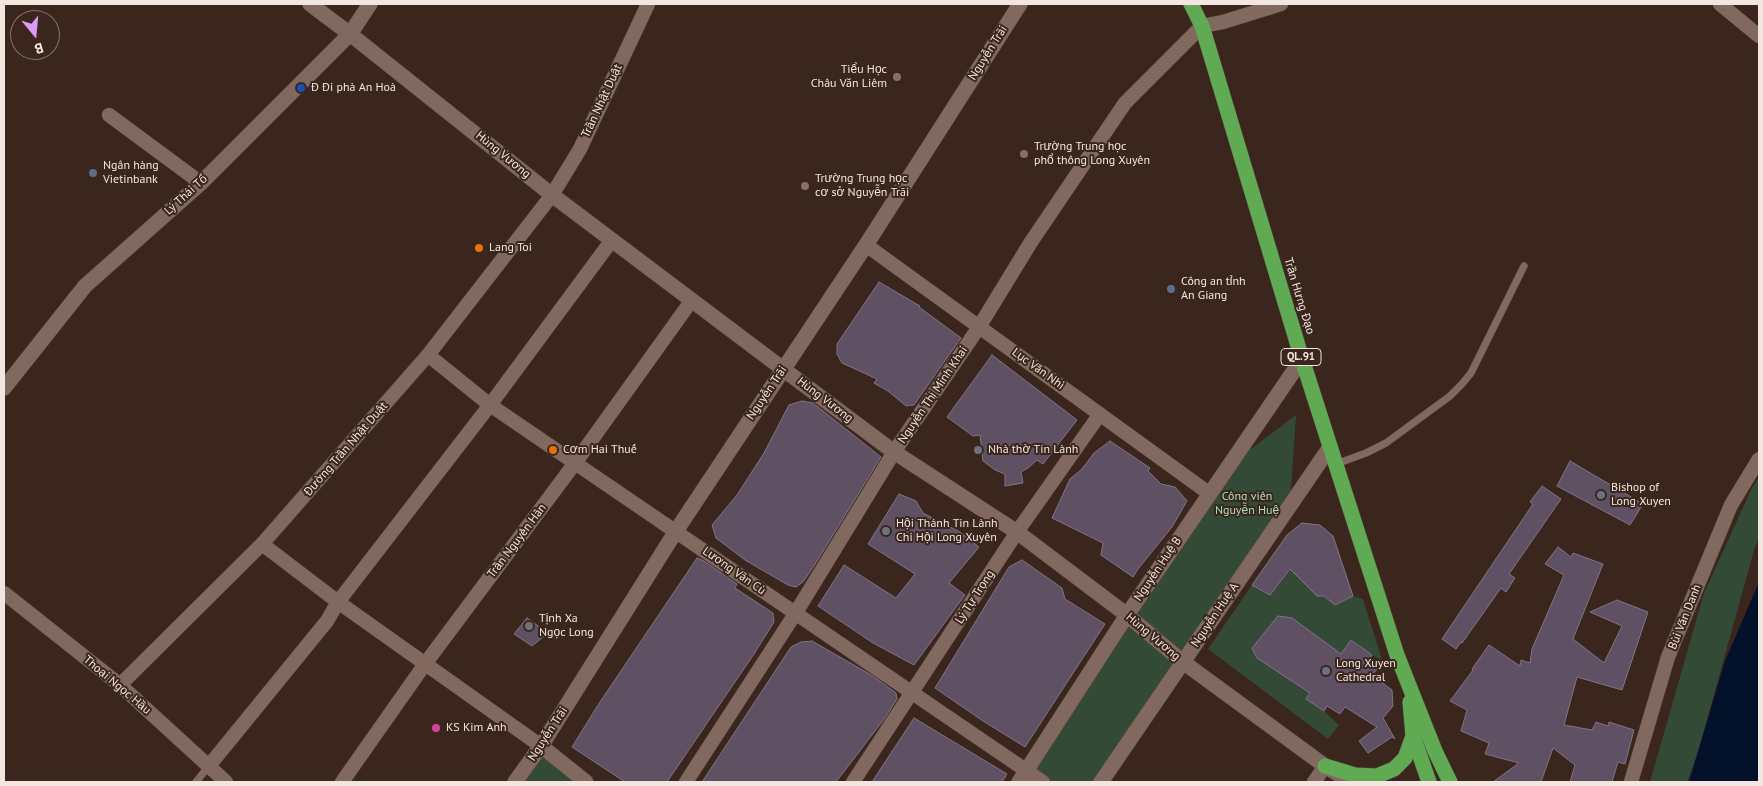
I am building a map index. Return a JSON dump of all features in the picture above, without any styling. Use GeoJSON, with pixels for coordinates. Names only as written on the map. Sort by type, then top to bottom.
{"type":"FeatureCollection","features":[{"type":"Feature","properties":{"kind":"highway","name":"Trần Hưng Đạo"},"geometry":{"type":"LineString","coordinates":[[1190,4],[1202,26],[1302,359],[1394,646],[1409,686]]}},
{"type":"Feature","properties":{"kind":"highway","name":"QL.91"},"geometry":{"type":"LineString","coordinates":[[1409,686],[1413,736],[1429,782]]}},
{"type":"Feature","properties":{"kind":"highway","name":"QL.91"},"geometry":{"type":"LineString","coordinates":[[1409,686],[1435,752],[1450,782]]}},
{"type":"Feature","properties":{"kind":"highway"},"geometry":{"type":"LineString","coordinates":[[1325,766],[1355,775],[1377,776],[1394,769],[1405,758],[1413,736]]}},
{"type":"Feature","properties":{"kind":"street","name":"Hùng Vương"},"geometry":{"type":"LineString","coordinates":[[310,4],[552,195],[894,452],[1017,532],[1127,615],[1183,662],[1325,766],[1351,782]]}},
{"type":"Feature","properties":{"kind":"street","name":"Lý Thái Tổ"},"geometry":{"type":"LineString","coordinates":[[4,388],[85,286],[200,183],[350,34],[370,4]]}},
{"type":"Feature","properties":{"kind":"street","name":"Trần Nhật Duật"},"geometry":{"type":"LineString","coordinates":[[552,195],[580,149],[648,4]]}},
{"type":"Feature","properties":{"kind":"street","name":"Nguyễn Trãi"},"geometry":{"type":"LineString","coordinates":[[515,782],[541,746],[676,531],[866,245],[1020,4]]}},
{"type":"Feature","properties":{"kind":"street"},"geometry":{"type":"LineString","coordinates":[[1202,26],[1223,22],[1281,4]]}},
{"type":"Feature","properties":{"kind":"street"},"geometry":{"type":"LineString","coordinates":[[1720,4],[1759,36]]}},
{"type":"Feature","properties":{"kind":"street","name":"Nguyễn Thị Minh Khai"},"geometry":{"type":"LineString","coordinates":[[686,782],[795,614],[894,452],[979,327],[1031,242],[1125,103],[1202,26]]}},
{"type":"Feature","properties":{"kind":"street"},"geometry":{"type":"LineString","coordinates":[[109,115],[200,183]]}},
{"type":"Feature","properties":{"kind":"street","name":"Đường Trần Nhật Duật"},"geometry":{"type":"LineString","coordinates":[[120,685],[262,544],[428,355],[552,195]]}},
{"type":"Feature","properties":{"kind":"street"},"geometry":{"type":"LineString","coordinates":[[208,767],[327,620],[338,602],[490,405],[612,240]]}},
{"type":"Feature","properties":{"kind":"street","name":"Lục Văn Nhì"},"geometry":{"type":"LineString","coordinates":[[866,245],[1210,494]]}},
{"type":"Feature","properties":{"kind":"street","name":"Trần Nguyên Hãn"},"geometry":{"type":"LineString","coordinates":[[342,782],[425,664],[692,300]]}},
{"type":"Feature","properties":{"kind":"street","name":"Lương Vãn Cù"},"geometry":{"type":"LineString","coordinates":[[428,355],[490,405],[912,693],[1023,776],[1043,782]]}},
{"type":"Feature","properties":{"kind":"street","name":"Nguyễn Huệ B"},"geometry":{"type":"LineString","coordinates":[[1023,776],[1127,615],[1302,359]]}},
{"type":"Feature","properties":{"kind":"street","name":"Lý Tự Trọng"},"geometry":{"type":"LineString","coordinates":[[853,782],[1017,532],[1100,414]]}},
{"type":"Feature","properties":{"kind":"street","name":"Nguyễn Huệ A"},"geometry":{"type":"LineString","coordinates":[[1101,782],[1330,447]]}},
{"type":"Feature","properties":{"kind":"street","name":"Bùi Văn Danh"},"geometry":{"type":"LineString","coordinates":[[1631,782],[1668,657],[1731,505],[1759,459]]}},
{"type":"Feature","properties":{"kind":"street"},"geometry":{"type":"LineString","coordinates":[[262,544],[338,602],[541,746],[586,782]]}},
{"type":"Feature","properties":{"kind":"street","name":"Thoại Ngọc Hầu"},"geometry":{"type":"LineString","coordinates":[[4,594],[120,685],[226,782]]}},
{"type":"Feature","properties":{"kind":"street"},"geometry":{"type":"LineString","coordinates":[[1314,782],[1325,766]]}},
{"type":"Feature","properties":{"kind":"lane"},"geometry":{"type":"LineString","coordinates":[[1335,464],[1366,453],[1386,442],[1450,396],[1462,384],[1471,372],[1524,266]]}},
{"type":"Feature","properties":{"kind":"lane"},"geometry":{"type":"LineString","coordinates":[[196,782],[208,767]]}},
{"type":"Feature","properties":{"kind":"green space","name":"Công viên Nguyễn Huệ"},"geometry":{"type":"Polygon","coordinates":[[[1296,415],[1290,506],[1103,782],[1021,782],[1231,464],[1296,415]]]}},
{"type":"Feature","properties":{"kind":"green space"},"geometry":{"type":"Polygon","coordinates":[[[1759,478],[1759,539],[1755,547],[1698,752],[1687,782],[1650,782],[1704,593],[1752,488],[1759,478]]]}},
{"type":"Feature","properties":{"kind":"green space"},"geometry":{"type":"Polygon","coordinates":[[[1291,569],[1317,596],[1324,596],[1335,605],[1353,596],[1363,599],[1382,660],[1352,640],[1341,654],[1292,618],[1278,616],[1252,648],[1257,658],[1310,693],[1306,699],[1324,711],[1339,725],[1328,739],[1208,649],[1252,585],[1270,595],[1291,569]]]}},
{"type":"Feature","properties":{"kind":"green space"},"geometry":{"type":"Polygon","coordinates":[[[541,746],[589,782],[515,782],[541,746]]]}},
{"type":"Feature","properties":{"kind":"water"},"geometry":{"type":"Polygon","coordinates":[[[1759,582],[1759,782],[1689,782],[1725,661],[1759,582]]]}},
{"type":"Feature","properties":{"kind":"building"},"geometry":{"type":"Polygon","coordinates":[[[879,282],[920,306],[961,338],[914,405],[906,406],[888,391],[874,383],[877,379],[842,363],[837,354],[837,344],[879,282]]]}},
{"type":"Feature","properties":{"kind":"building"},"geometry":{"type":"Polygon","coordinates":[[[992,355],[1077,420],[1043,464],[1037,460],[1021,472],[1023,483],[1005,486],[1005,474],[995,470],[983,461],[980,435],[973,436],[947,417],[992,355]]]}},
{"type":"Feature","properties":{"kind":"building"},"geometry":{"type":"Polygon","coordinates":[[[802,401],[813,403],[881,457],[814,566],[803,582],[796,587],[788,585],[745,560],[716,538],[712,525],[737,495],[764,453],[789,405],[802,401]]]}},
{"type":"Feature","properties":{"kind":"building"},"geometry":{"type":"Polygon","coordinates":[[[1110,441],[1150,468],[1148,471],[1161,484],[1175,487],[1187,501],[1172,527],[1133,577],[1101,555],[1103,543],[1052,518],[1070,479],[1082,469],[1094,453],[1110,441]]]}},
{"type":"Feature","properties":{"kind":"building","name":"Bishop of Long Xuyen"},"geometry":{"type":"Polygon","coordinates":[[[1570,461],[1643,504],[1630,525],[1557,486],[1570,461]]]}},
{"type":"Feature","properties":{"kind":"building"},"geometry":{"type":"Polygon","coordinates":[[[1542,486],[1561,499],[1509,574],[1515,578],[1506,592],[1501,588],[1456,649],[1442,639],[1533,504],[1530,502],[1542,486]]]}},
{"type":"Feature","properties":{"kind":"building"},"geometry":{"type":"Polygon","coordinates":[[[899,494],[916,501],[923,513],[960,532],[979,547],[949,583],[965,595],[914,665],[873,643],[818,606],[844,565],[896,598],[915,574],[868,544],[899,494]]]}},
{"type":"Feature","properties":{"kind":"building"},"geometry":{"type":"Polygon","coordinates":[[[1302,523],[1320,525],[1333,536],[1353,596],[1335,605],[1324,596],[1317,596],[1290,569],[1270,595],[1252,585],[1287,535],[1302,523]]]}},
{"type":"Feature","properties":{"kind":"building"},"geometry":{"type":"Polygon","coordinates":[[[1558,547],[1571,557],[1573,553],[1603,564],[1573,639],[1604,663],[1622,626],[1590,612],[1617,600],[1648,612],[1622,690],[1577,677],[1564,725],[1592,730],[1596,722],[1608,726],[1609,722],[1634,730],[1625,764],[1618,762],[1612,782],[1570,782],[1575,765],[1553,748],[1541,782],[1493,782],[1519,763],[1485,754],[1489,743],[1461,731],[1467,710],[1450,701],[1489,645],[1520,666],[1521,660],[1530,663],[1532,649],[1564,575],[1545,564],[1558,547]]]}},
{"type":"Feature","properties":{"kind":"building"},"geometry":{"type":"Polygon","coordinates":[[[697,558],[737,584],[735,588],[773,613],[774,622],[667,782],[625,782],[572,747],[697,558]]]}},
{"type":"Feature","properties":{"kind":"building"},"geometry":{"type":"Polygon","coordinates":[[[1022,560],[1062,588],[1065,599],[1105,624],[1025,747],[935,688],[1009,567],[1022,560]]]}},
{"type":"Feature","properties":{"kind":"building","name":"Long Xuyen Cathedral"},"geometry":{"type":"Polygon","coordinates":[[[1278,616],[1292,618],[1341,654],[1351,640],[1372,655],[1368,661],[1378,668],[1372,675],[1392,690],[1393,706],[1383,718],[1395,739],[1392,737],[1368,753],[1359,741],[1377,727],[1345,707],[1340,714],[1327,706],[1324,711],[1306,699],[1310,693],[1257,658],[1252,648],[1278,616]]]}},
{"type":"Feature","properties":{"kind":"building","name":"Tịnh Xa Ngọc Long"},"geometry":{"type":"Polygon","coordinates":[[[527,618],[548,633],[532,646],[514,634],[527,618]]]}},
{"type":"Feature","properties":{"kind":"building"},"geometry":{"type":"Polygon","coordinates":[[[812,641],[873,676],[896,693],[897,699],[885,718],[836,782],[702,782],[791,647],[801,642],[812,641]]]}},
{"type":"Feature","properties":{"kind":"building"},"geometry":{"type":"Polygon","coordinates":[[[914,718],[1007,774],[1002,782],[872,782],[914,718]]]}},
{"type":"Feature","properties":{"kind":"place","name":"Tiểu Học Châu Văn Liêm"},"geometry":{"type":"Point","coordinates":[897,77]}},
{"type":"Feature","properties":{"kind":"place","name":"Đ Đi phà An Hoà"},"geometry":{"type":"Point","coordinates":[301,88]}},
{"type":"Feature","properties":{"kind":"place","name":"Trường Trung học phổ thông Long Xuyên"},"geometry":{"type":"Point","coordinates":[1024,154]}},
{"type":"Feature","properties":{"kind":"place","name":"Ngân hàng Vietinbank"},"geometry":{"type":"Point","coordinates":[93,173]}},
{"type":"Feature","properties":{"kind":"place","name":"Trường Trung học cơ sở Nguyễn Trãi"},"geometry":{"type":"Point","coordinates":[805,186]}},
{"type":"Feature","properties":{"kind":"place","name":"Lang Toi"},"geometry":{"type":"Point","coordinates":[479,248]}},
{"type":"Feature","properties":{"kind":"place","name":"Công an tỉnh An Giang"},"geometry":{"type":"Point","coordinates":[1171,289]}},
{"type":"Feature","properties":{"kind":"place","name":"Cơm Hai Thuế"},"geometry":{"type":"Point","coordinates":[553,450]}},
{"type":"Feature","properties":{"kind":"place","name":"Nhà thờ Tin Lành"},"geometry":{"type":"Point","coordinates":[978,450]}},
{"type":"Feature","properties":{"kind":"place","name":"Bishop of Long Xuyen"},"geometry":{"type":"Point","coordinates":[1601,495]}},
{"type":"Feature","properties":{"kind":"place","name":"Hội Thánh Tin Lành Chi Hội Long Xuyên"},"geometry":{"type":"Point","coordinates":[886,531]}},
{"type":"Feature","properties":{"kind":"place","name":"Tịnh Xa Ngọc Long"},"geometry":{"type":"Point","coordinates":[529,626]}},
{"type":"Feature","properties":{"kind":"place","name":"Long Xuyen Cathedral"},"geometry":{"type":"Point","coordinates":[1326,671]}},
{"type":"Feature","properties":{"kind":"place","name":"KS Kim Anh"},"geometry":{"type":"Point","coordinates":[436,728]}}]}
